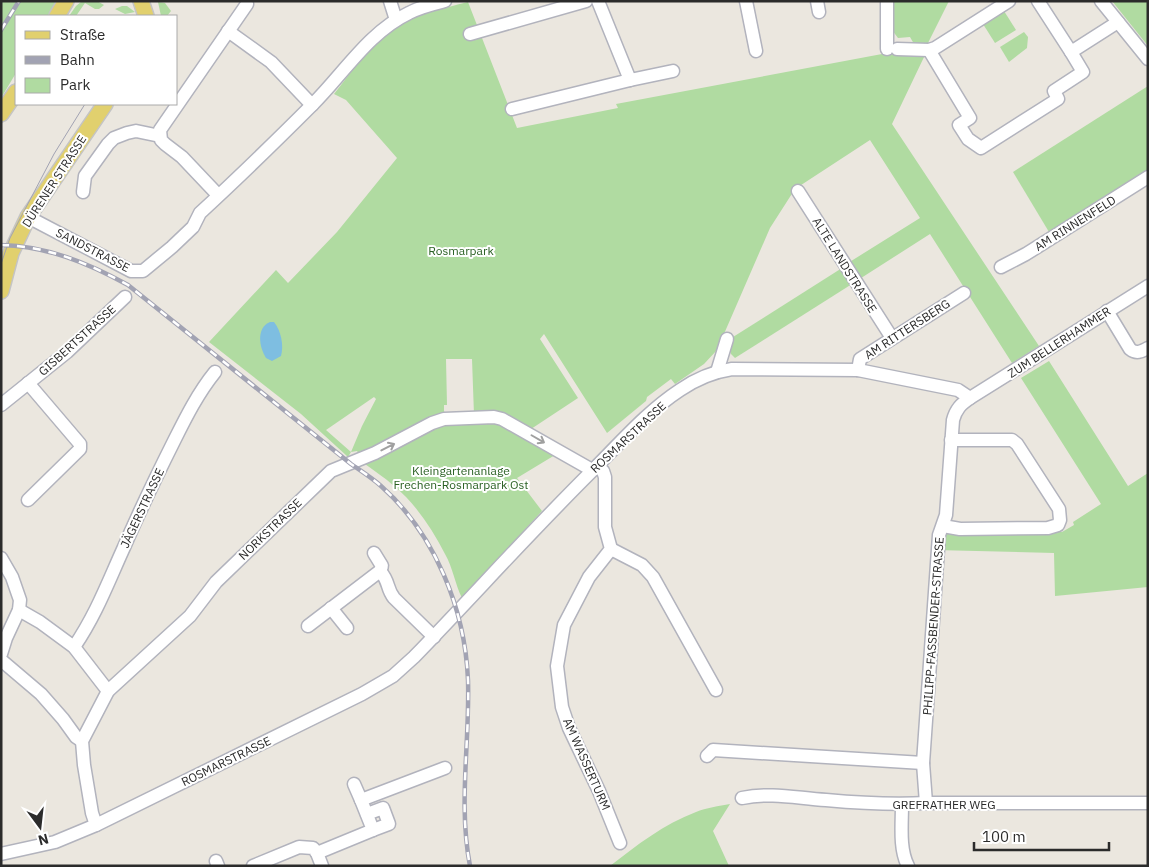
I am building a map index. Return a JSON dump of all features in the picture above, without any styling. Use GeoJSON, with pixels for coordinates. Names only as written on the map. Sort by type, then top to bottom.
{"type":"FeatureCollection","features":[{"type":"Feature","properties":{"kind":"main road"},"geometry":{"type":"LineString","coordinates":[[58,15],[66,1]]}},
{"type":"Feature","properties":{"kind":"main road"},"geometry":{"type":"LineString","coordinates":[[141,1],[146,15]]}},
{"type":"Feature","properties":{"kind":"main road"},"geometry":{"type":"LineString","coordinates":[[1,114],[15,93]]}},
{"type":"Feature","properties":{"kind":"main road","name":"DÜRENER STRASSE"},"geometry":{"type":"LineString","coordinates":[[1,291],[11,253],[28,217],[105,105]]}},
{"type":"Feature","properties":{"kind":"street"},"geometry":{"type":"LineString","coordinates":[[390,1],[396,20]]}},
{"type":"Feature","properties":{"kind":"street","name":"SANDSTRASSE"},"geometry":{"type":"LineString","coordinates":[[28,217],[132,271],[139,272],[172,248],[194,227],[200,213],[337,80],[370,40],[409,12],[445,1]]}},
{"type":"Feature","properties":{"kind":"street"},"geometry":{"type":"LineString","coordinates":[[470,34],[586,1]]}},
{"type":"Feature","properties":{"kind":"street"},"geometry":{"type":"LineString","coordinates":[[598,1],[630,80]]}},
{"type":"Feature","properties":{"kind":"street"},"geometry":{"type":"LineString","coordinates":[[746,1],[756,51]]}},
{"type":"Feature","properties":{"kind":"street"},"geometry":{"type":"LineString","coordinates":[[887,1],[892,49],[929,50],[1009,1]]}},
{"type":"Feature","properties":{"kind":"street"},"geometry":{"type":"LineString","coordinates":[[929,50],[970,118],[959,125],[968,139],[981,148],[1058,98],[1054,91],[1083,72],[1038,1]]}},
{"type":"Feature","properties":{"kind":"street"},"geometry":{"type":"LineString","coordinates":[[1101,1],[1148,59]]}},
{"type":"Feature","properties":{"kind":"street"},"geometry":{"type":"LineString","coordinates":[[178,103],[247,4]]}},
{"type":"Feature","properties":{"kind":"street"},"geometry":{"type":"LineString","coordinates":[[1071,52],[1118,22]]}},
{"type":"Feature","properties":{"kind":"street"},"geometry":{"type":"LineString","coordinates":[[228,31],[271,62],[312,105]]}},
{"type":"Feature","properties":{"kind":"street"},"geometry":{"type":"LineString","coordinates":[[512,109],[673,71]]}},
{"type":"Feature","properties":{"kind":"street"},"geometry":{"type":"LineString","coordinates":[[176,105],[163,124],[160,136],[165,144],[182,157],[218,195]]}},
{"type":"Feature","properties":{"kind":"street"},"geometry":{"type":"LineString","coordinates":[[83,192],[85,176],[114,138],[127,132],[160,136]]}},
{"type":"Feature","properties":{"kind":"street","name":"AM RINNENFELD"},"geometry":{"type":"LineString","coordinates":[[1001,267],[1026,254],[1148,177]]}},
{"type":"Feature","properties":{"kind":"street","name":"ALTE LANDSTRASSE"},"geometry":{"type":"LineString","coordinates":[[798,191],[892,338]]}},
{"type":"Feature","properties":{"kind":"street","name":"ZUM BELLERHAMMER"},"geometry":{"type":"LineString","coordinates":[[970,398],[1148,286]]}},
{"type":"Feature","properties":{"kind":"street","name":"AM RITTERSBERG"},"geometry":{"type":"LineString","coordinates":[[858,370],[860,359],[964,292]]}},
{"type":"Feature","properties":{"kind":"street","name":"GISBERTSTRASSE"},"geometry":{"type":"LineString","coordinates":[[1,405],[66,352],[125,297]]}},
{"type":"Feature","properties":{"kind":"street"},"geometry":{"type":"LineString","coordinates":[[1107,311],[1130,349],[1142,352],[1148,348]]}},
{"type":"Feature","properties":{"kind":"street"},"geometry":{"type":"LineString","coordinates":[[717,372],[727,339]]}},
{"type":"Feature","properties":{"kind":"street","name":"ROSMARSTRASSE"},"geometry":{"type":"LineString","coordinates":[[1,854],[55,842],[96,825],[378,685],[404,667],[434,637],[540,522],[651,412],[678,391],[700,378],[717,372],[742,369],[858,370],[958,390],[970,398]]}},
{"type":"Feature","properties":{"kind":"street","name":"JÄGERSTRASSE"},"geometry":{"type":"LineString","coordinates":[[74,647],[89,625],[104,594],[150,488],[205,384],[215,372]]}},
{"type":"Feature","properties":{"kind":"street","name":"GISBERTSTRASSE"},"geometry":{"type":"LineString","coordinates":[[28,383],[80,444],[80,449],[28,500]]}},
{"type":"Feature","properties":{"kind":"street","name":"PHILIPP-FASSBENDER-STRASSE"},"geometry":{"type":"LineString","coordinates":[[926,803],[923,763],[939,535],[946,515],[953,420],[955,412],[970,398]]}},
{"type":"Feature","properties":{"kind":"street","name":"NORKSTRASSE"},"geometry":{"type":"LineString","coordinates":[[82,741],[108,691],[190,616],[216,582],[331,471],[375,453],[432,423],[444,419],[494,417],[502,419],[595,468]]}},
{"type":"Feature","properties":{"kind":"street"},"geometry":{"type":"LineString","coordinates":[[943,526],[960,528],[1048,528],[1058,525],[1060,520],[1059,509],[1017,444],[1012,440],[951,440]]}},
{"type":"Feature","properties":{"kind":"street"},"geometry":{"type":"LineString","coordinates":[[595,468],[603,471],[605,477],[605,527],[611,548],[648,570],[716,690]]}},
{"type":"Feature","properties":{"kind":"street","name":"AM WASSERTURM"},"geometry":{"type":"LineString","coordinates":[[611,548],[589,578],[564,625],[557,666],[562,707],[569,728],[600,791],[620,843]]}},
{"type":"Feature","properties":{"kind":"street"},"geometry":{"type":"LineString","coordinates":[[308,626],[380,571],[382,566],[374,553]]}},
{"type":"Feature","properties":{"kind":"street"},"geometry":{"type":"LineString","coordinates":[[1,558],[12,577],[20,600],[20,610],[3,637],[1,654]]}},
{"type":"Feature","properties":{"kind":"street"},"geometry":{"type":"LineString","coordinates":[[380,571],[387,579],[389,592],[434,637]]}},
{"type":"Feature","properties":{"kind":"street"},"geometry":{"type":"LineString","coordinates":[[331,608],[347,628]]}},
{"type":"Feature","properties":{"kind":"street"},"geometry":{"type":"LineString","coordinates":[[20,610],[74,647],[108,691]]}},
{"type":"Feature","properties":{"kind":"street"},"geometry":{"type":"LineString","coordinates":[[1,660],[41,694],[82,741],[85,774],[96,825]]}},
{"type":"Feature","properties":{"kind":"street"},"geometry":{"type":"LineString","coordinates":[[707,756],[713,750],[923,763]]}},
{"type":"Feature","properties":{"kind":"street"},"geometry":{"type":"LineString","coordinates":[[361,800],[445,768]]}},
{"type":"Feature","properties":{"kind":"street"},"geometry":{"type":"LineString","coordinates":[[354,784],[373,830]]}},
{"type":"Feature","properties":{"kind":"street","name":"GREFRATHER WEG"},"geometry":{"type":"LineString","coordinates":[[742,798],[772,794],[825,800],[902,805],[926,803],[1148,804]]}},
{"type":"Feature","properties":{"kind":"street"},"geometry":{"type":"LineString","coordinates":[[902,805],[903,850],[904,859],[908,866]]}},
{"type":"Feature","properties":{"kind":"street"},"geometry":{"type":"LineString","coordinates":[[317,853],[389,824],[383,808],[367,814]]}},
{"type":"Feature","properties":{"kind":"street"},"geometry":{"type":"LineString","coordinates":[[253,866],[299,847],[313,848],[322,866]]}},
{"type":"Feature","properties":{"kind":"green space"},"geometry":{"type":"Polygon","coordinates":[[[1,1],[56,1],[49,15],[15,15],[15,75],[1,98],[1,1]]]}},
{"type":"Feature","properties":{"kind":"green space"},"geometry":{"type":"Polygon","coordinates":[[[82,1],[97,1],[104,5],[99,9],[95,9],[85,3],[77,15],[70,15],[82,1]]]}},
{"type":"Feature","properties":{"kind":"green space"},"geometry":{"type":"Polygon","coordinates":[[[893,1],[949,1],[927,45],[914,44],[910,37],[898,38],[892,30],[893,1]]]}},
{"type":"Feature","properties":{"kind":"green space"},"geometry":{"type":"Polygon","coordinates":[[[1112,1],[1148,1],[1148,46],[1112,1]]]}},
{"type":"Feature","properties":{"kind":"green space"},"geometry":{"type":"Polygon","coordinates":[[[158,2],[165,3],[171,11],[168,15],[161,15],[158,2]]]}},
{"type":"Feature","properties":{"kind":"green space","name":"Rosmarpark"},"geometry":{"type":"Polygon","coordinates":[[[468,2],[517,128],[618,108],[616,104],[882,54],[925,55],[892,124],[1039,346],[1012,363],[930,234],[858,280],[848,263],[920,218],[870,140],[795,189],[770,228],[717,350],[704,364],[675,384],[671,379],[647,397],[646,401],[607,433],[544,334],[540,339],[578,398],[528,431],[474,415],[472,359],[446,359],[447,405],[444,405],[444,411],[446,416],[361,457],[357,451],[351,452],[348,457],[301,414],[209,342],[276,270],[288,283],[337,232],[397,158],[346,100],[334,94],[366,53],[388,32],[416,17],[468,2]],[[374,397],[326,430],[351,452],[376,399],[374,397]]]}},
{"type":"Feature","properties":{"kind":"green space"},"geometry":{"type":"Polygon","coordinates":[[[127,6],[135,12],[125,14],[115,9],[127,6]]]}},
{"type":"Feature","properties":{"kind":"green space"},"geometry":{"type":"Polygon","coordinates":[[[1004,11],[1016,30],[995,43],[983,24],[1004,11]]]}},
{"type":"Feature","properties":{"kind":"green space"},"geometry":{"type":"Polygon","coordinates":[[[1024,32],[1028,37],[1027,48],[1009,62],[1000,47],[1024,32]]]}},
{"type":"Feature","properties":{"kind":"green space"},"geometry":{"type":"Polygon","coordinates":[[[1148,86],[1148,169],[1049,232],[1013,172],[1148,86]]]}},
{"type":"Feature","properties":{"kind":"green space"},"geometry":{"type":"Polygon","coordinates":[[[842,268],[852,284],[735,358],[731,354],[729,346],[733,337],[842,268]]]}},
{"type":"Feature","properties":{"kind":"green space"},"geometry":{"type":"Polygon","coordinates":[[[1049,361],[1128,486],[1148,473],[1148,587],[1055,596],[1054,553],[935,550],[936,533],[1062,532],[1074,525],[1073,522],[1101,504],[1021,378],[1049,361]]]}},
{"type":"Feature","properties":{"kind":"green space","name":"Kleingartenanlage Frechen-Rosmarpark Ost"},"geometry":{"type":"Polygon","coordinates":[[[497,420],[555,455],[517,478],[542,511],[462,598],[448,559],[423,517],[402,493],[362,462],[432,426],[497,420]]]}},
{"type":"Feature","properties":{"kind":"green space"},"geometry":{"type":"Polygon","coordinates":[[[730,804],[713,831],[729,866],[610,866],[662,829],[684,817],[713,807],[730,804]]]}},
{"type":"Feature","properties":{"kind":"water"},"geometry":{"type":"Polygon","coordinates":[[[270,322],[274,322],[282,343],[281,356],[272,361],[266,358],[260,343],[262,329],[270,322]]]}},
{"type":"Feature","properties":{"kind":"tram line"},"geometry":{"type":"LineString","coordinates":[[1,264],[10,238],[54,154],[84,105]]}},
{"type":"Feature","properties":{"kind":"railway"},"geometry":{"type":"LineString","coordinates":[[1,30],[19,1]]}},
{"type":"Feature","properties":{"kind":"railway"},"geometry":{"type":"LineString","coordinates":[[1,245],[35,249],[67,257],[128,285],[351,464],[378,483],[400,505],[417,527],[444,574],[461,626],[466,653],[468,703],[465,820],[470,866]]}}]}
